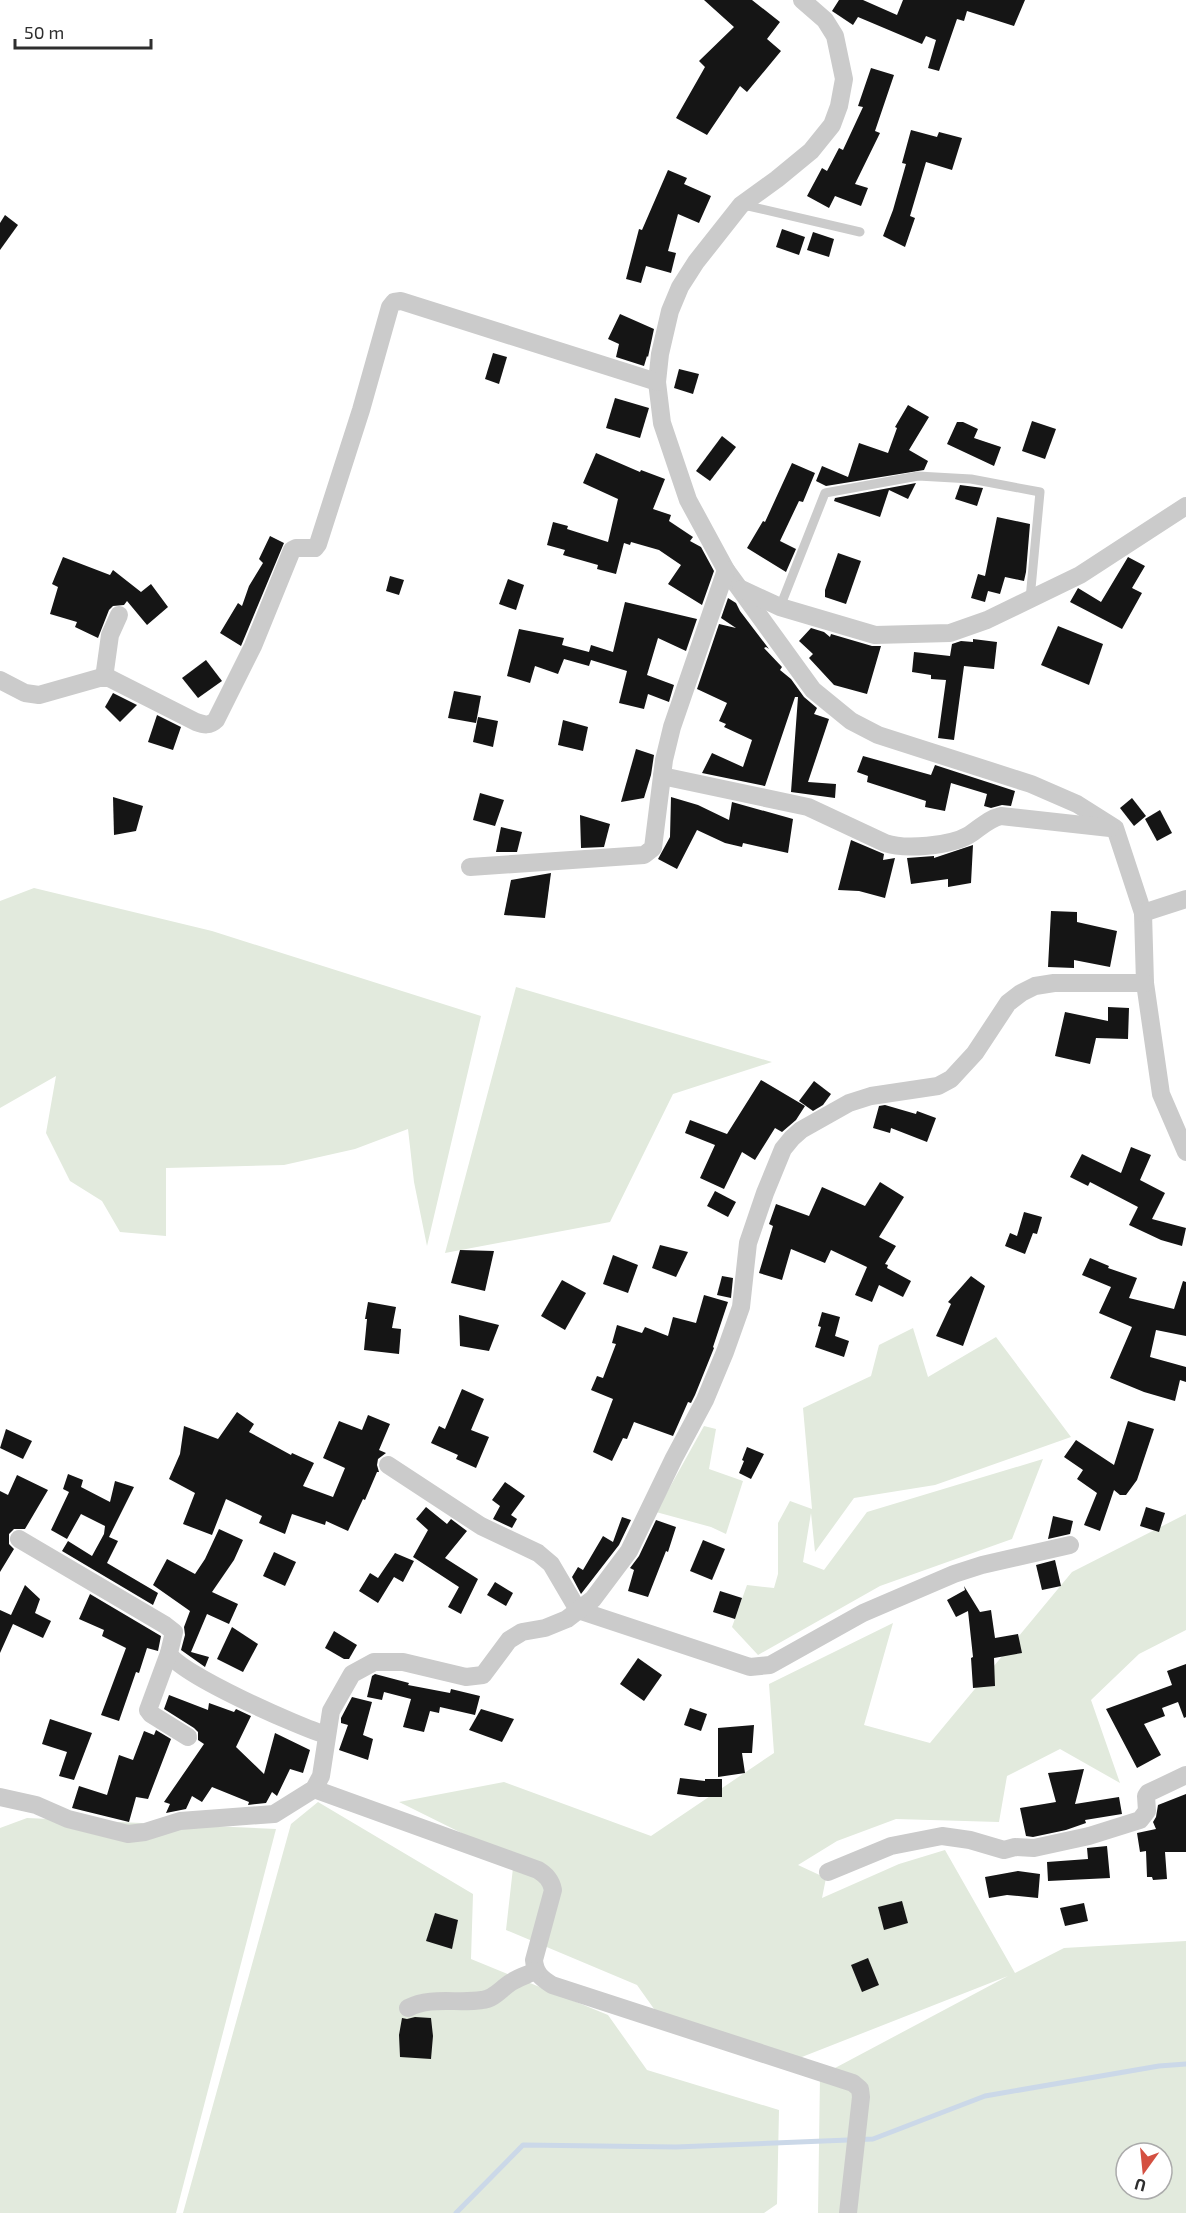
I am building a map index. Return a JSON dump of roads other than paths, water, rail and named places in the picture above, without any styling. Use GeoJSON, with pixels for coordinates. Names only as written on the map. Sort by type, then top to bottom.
{"type":"FeatureCollection","features":[{"type":"Feature","properties":{"kind":"street"},"geometry":{"type":"LineString","coordinates":[[802,0],[825,20],[835,36],[844,79],[839,106],[832,125],[811,151],[741,204],[696,262],[680,287],[670,311],[660,354],[657,382],[662,423],[688,500],[726,570],[813,690],[851,721],[878,735],[1031,784],[1077,804],[1114,828],[1143,913],[1145,983],[1161,1094],[1186,1152]]}},
{"type":"Feature","properties":{"kind":"street"},"geometry":{"type":"LineString","coordinates":[[0,680],[25,693],[39,695],[104,678],[119,682],[196,722],[207,725],[216,720],[253,646],[292,550],[294,548],[315,548],[318,544],[361,410],[390,307],[394,302],[401,301],[657,382]]}},
{"type":"Feature","properties":{"kind":"street"},"geometry":{"type":"LineString","coordinates":[[739,589],[780,607],[875,635],[950,633],[987,620],[1029,601],[1080,574],[1186,506]]}},
{"type":"Feature","properties":{"kind":"street"},"geometry":{"type":"LineString","coordinates":[[470,867],[644,855],[653,848],[662,776],[672,727],[726,570]]}},
{"type":"Feature","properties":{"kind":"street"},"geometry":{"type":"LineString","coordinates":[[104,678],[110,635],[119,615]]}},
{"type":"Feature","properties":{"kind":"street"},"geometry":{"type":"LineString","coordinates":[[662,776],[816,810],[898,847],[955,841],[970,834],[990,819],[1001,816],[1114,828]]}},
{"type":"Feature","properties":{"kind":"street"},"geometry":{"type":"LineString","coordinates":[[1143,913],[1186,899]]}},
{"type":"Feature","properties":{"kind":"street"},"geometry":{"type":"LineString","coordinates":[[0,1797],[36,1805],[68,1819],[128,1833],[145,1832],[180,1821],[274,1814],[314,1789],[321,1776],[331,1711],[352,1674],[374,1662],[403,1662],[466,1677],[483,1675],[510,1640],[522,1632],[545,1628],[578,1610],[593,1599],[629,1551],[674,1458],[705,1401],[741,1307],[751,1233],[783,1149],[792,1138],[849,1102],[871,1096],[938,1086],[951,1079],[975,1053],[1008,1003],[1028,989],[1054,983],[1145,983]]}},
{"type":"Feature","properties":{"kind":"street"},"geometry":{"type":"LineString","coordinates":[[388,1465],[481,1526],[538,1553],[551,1564],[578,1610],[739,1664],[758,1667],[770,1665],[863,1613],[954,1574],[982,1565],[1070,1545]]}},
{"type":"Feature","properties":{"kind":"street"},"geometry":{"type":"LineString","coordinates":[[19,1539],[174,1632],[169,1653],[148,1710],[188,1737]]}},
{"type":"Feature","properties":{"kind":"street"},"geometry":{"type":"LineString","coordinates":[[169,1653],[177,1664],[212,1684],[306,1729],[326,1735]]}},
{"type":"Feature","properties":{"kind":"street"},"geometry":{"type":"LineString","coordinates":[[828,1872],[891,1846],[942,1836],[970,1840],[1004,1850],[1015,1847],[1034,1848],[1089,1836],[1140,1820],[1147,1811],[1146,1796],[1148,1793],[1186,1775]]}},
{"type":"Feature","properties":{"kind":"street"},"geometry":{"type":"LineString","coordinates":[[314,1789],[546,1875],[553,1890],[534,1960],[535,1971],[552,1985],[853,2083],[860,2089],[861,2097],[848,2213]]}},
{"type":"Feature","properties":{"kind":"street"},"geometry":{"type":"LineString","coordinates":[[408,2008],[418,2003],[483,2000],[494,1996],[511,1982],[535,1971]]}},
{"type":"Feature","properties":{"kind":"lane"},"geometry":{"type":"LineString","coordinates":[[741,204],[860,232]]}},
{"type":"Feature","properties":{"kind":"lane"},"geometry":{"type":"LineString","coordinates":[[780,607],[825,493],[918,477],[971,478],[1040,492],[1029,601]]}},
{"type":"Feature","properties":{"kind":"waterway"},"geometry":{"type":"LineString","coordinates":[[456,2213],[523,2145],[676,2147],[873,2139],[985,2096],[1159,2066],[1186,2064]]}}]}
